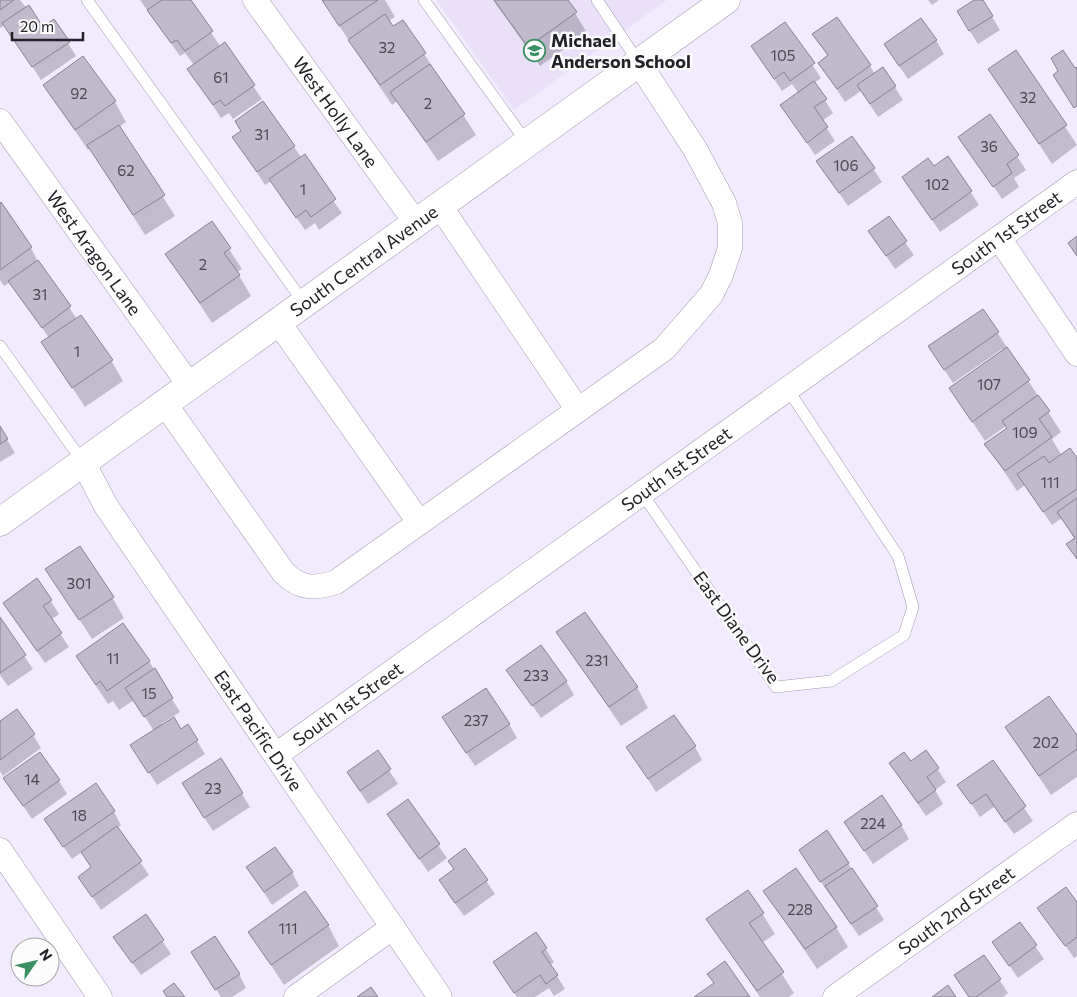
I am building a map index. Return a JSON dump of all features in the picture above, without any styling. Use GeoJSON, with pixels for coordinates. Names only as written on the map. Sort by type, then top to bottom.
{"type":"FeatureCollection","features":[{"type":"Feature","properties":{"kind":"street","name":"West Holly Lane"},"geometry":{"type":"LineString","coordinates":[[256,0],[416,223]]}},
{"type":"Feature","properties":{"kind":"street","name":"South Central Avenue"},"geometry":{"type":"LineString","coordinates":[[0,522],[726,0]]}},
{"type":"Feature","properties":{"kind":"street"},"geometry":{"type":"LineString","coordinates":[[164,404],[284,572],[294,582],[306,587],[322,586],[336,582],[664,349],[678,336],[711,295],[721,275],[730,248],[730,223],[714,182],[639,63]]}},
{"type":"Feature","properties":{"kind":"street","name":"West Aragon Lane"},"geometry":{"type":"LineString","coordinates":[[0,121],[190,386]]}},
{"type":"Feature","properties":{"kind":"street","name":"South 1st Street"},"geometry":{"type":"LineString","coordinates":[[276,755],[640,492],[1077,182]]}},
{"type":"Feature","properties":{"kind":"street"},"geometry":{"type":"LineString","coordinates":[[440,206],[578,410]]}},
{"type":"Feature","properties":{"kind":"street"},"geometry":{"type":"LineString","coordinates":[[998,238],[1077,354]]}},
{"type":"Feature","properties":{"kind":"street"},"geometry":{"type":"LineString","coordinates":[[279,323],[419,522]]}},
{"type":"Feature","properties":{"kind":"street","name":"East Pacific Drive"},"geometry":{"type":"LineString","coordinates":[[83,462],[106,506],[440,997]]}},
{"type":"Feature","properties":{"kind":"street","name":"South 2nd Street"},"geometry":{"type":"LineString","coordinates":[[835,997],[1077,824]]}},
{"type":"Feature","properties":{"kind":"street"},"geometry":{"type":"LineString","coordinates":[[0,850],[100,997]]}},
{"type":"Feature","properties":{"kind":"street"},"geometry":{"type":"LineString","coordinates":[[296,997],[393,927]]}},
{"type":"Feature","properties":{"kind":"lane"},"geometry":{"type":"LineString","coordinates":[[87,0],[304,303]]}},
{"type":"Feature","properties":{"kind":"lane"},"geometry":{"type":"LineString","coordinates":[[424,0],[527,143]]}},
{"type":"Feature","properties":{"kind":"lane"},"geometry":{"type":"LineString","coordinates":[[597,0],[639,63]]}},
{"type":"Feature","properties":{"kind":"lane"},"geometry":{"type":"LineString","coordinates":[[0,346],[83,462]]}},
{"type":"Feature","properties":{"kind":"lane","name":"East Diane Drive"},"geometry":{"type":"LineString","coordinates":[[640,492],[776,687],[831,681],[904,635],[913,607],[898,556],[787,388]]}},
{"type":"Feature","properties":{"kind":"shaded area","name":"Michael Anderson School"},"geometry":{"type":"Polygon","coordinates":[[[436,0],[667,0],[514,110],[436,0]]]}},
{"type":"Feature","properties":{"kind":"building"},"geometry":{"type":"Polygon","coordinates":[[[0,0],[14,0],[0,10],[0,0]]]}},
{"type":"Feature","properties":{"kind":"building"},"geometry":{"type":"Polygon","coordinates":[[[162,0],[191,0],[213,31],[185,51],[177,40],[171,43],[147,10],[162,0]]]}},
{"type":"Feature","properties":{"kind":"building"},"geometry":{"type":"Polygon","coordinates":[[[322,0],[378,0],[339,26],[322,0]]]}},
{"type":"Feature","properties":{"kind":"building"},"geometry":{"type":"Polygon","coordinates":[[[494,0],[568,0],[577,12],[528,47],[494,0]]]}},
{"type":"Feature","properties":{"kind":"building"},"geometry":{"type":"Polygon","coordinates":[[[974,0],[983,0],[993,16],[969,31],[957,11],[974,0]]]}},
{"type":"Feature","properties":{"kind":"building"},"geometry":{"type":"Polygon","coordinates":[[[29,5],[43,27],[54,19],[70,42],[32,67],[2,23],[29,5]]]}},
{"type":"Feature","properties":{"kind":"building"},"geometry":{"type":"Polygon","coordinates":[[[385,14],[393,26],[403,20],[426,53],[380,85],[348,40],[385,14]]]}},
{"type":"Feature","properties":{"kind":"building"},"geometry":{"type":"Polygon","coordinates":[[[837,17],[871,65],[837,89],[818,63],[828,55],[812,34],[837,17]]]}},
{"type":"Feature","properties":{"kind":"building"},"geometry":{"type":"Polygon","coordinates":[[[921,18],[937,40],[899,66],[884,44],[921,18]]]}},
{"type":"Feature","properties":{"kind":"building"},"geometry":{"type":"Polygon","coordinates":[[[785,22],[815,63],[790,81],[784,72],[774,79],[751,46],[785,22]]]}},
{"type":"Feature","properties":{"kind":"building"},"geometry":{"type":"Polygon","coordinates":[[[225,42],[255,85],[225,106],[220,100],[213,105],[187,69],[225,42]]]}},
{"type":"Feature","properties":{"kind":"building"},"geometry":{"type":"Polygon","coordinates":[[[1016,50],[1067,125],[1039,144],[988,69],[1016,50]]]}},
{"type":"Feature","properties":{"kind":"building"},"geometry":{"type":"Polygon","coordinates":[[[1063,50],[1075,68],[1077,67],[1077,106],[1074,108],[1053,75],[1058,71],[1051,58],[1063,50]]]}},
{"type":"Feature","properties":{"kind":"building"},"geometry":{"type":"Polygon","coordinates":[[[83,56],[116,101],[75,130],[43,85],[83,56]]]}},
{"type":"Feature","properties":{"kind":"building"},"geometry":{"type":"Polygon","coordinates":[[[430,64],[465,114],[426,142],[390,92],[430,64]]]}},
{"type":"Feature","properties":{"kind":"building"},"geometry":{"type":"Polygon","coordinates":[[[883,67],[896,86],[870,104],[857,85],[883,67]]]}},
{"type":"Feature","properties":{"kind":"building"},"geometry":{"type":"Polygon","coordinates":[[[814,81],[827,99],[814,107],[828,127],[807,143],[780,105],[814,81]]]}},
{"type":"Feature","properties":{"kind":"building"},"geometry":{"type":"Polygon","coordinates":[[[263,101],[295,146],[257,172],[232,137],[241,131],[235,121],[263,101]]]}},
{"type":"Feature","properties":{"kind":"building"},"geometry":{"type":"Polygon","coordinates":[[[990,114],[1019,155],[1007,164],[1012,173],[993,187],[958,137],[990,114]]]}},
{"type":"Feature","properties":{"kind":"building"},"geometry":{"type":"Polygon","coordinates":[[[119,125],[165,195],[133,215],[87,145],[119,125]]]}},
{"type":"Feature","properties":{"kind":"building"},"geometry":{"type":"Polygon","coordinates":[[[852,136],[875,168],[839,193],[816,161],[852,136]]]}},
{"type":"Feature","properties":{"kind":"building"},"geometry":{"type":"Polygon","coordinates":[[[305,154],[336,199],[311,217],[306,210],[296,218],[269,179],[305,154]]]}},
{"type":"Feature","properties":{"kind":"building"},"geometry":{"type":"Polygon","coordinates":[[[948,156],[972,191],[932,220],[902,177],[928,158],[934,166],[948,156]]]}},
{"type":"Feature","properties":{"kind":"building"},"geometry":{"type":"Polygon","coordinates":[[[0,203],[32,247],[0,270],[0,203]]]}},
{"type":"Feature","properties":{"kind":"building"},"geometry":{"type":"Polygon","coordinates":[[[889,216],[907,241],[886,256],[868,231],[889,216]]]}},
{"type":"Feature","properties":{"kind":"building"},"geometry":{"type":"Polygon","coordinates":[[[212,221],[231,248],[224,253],[240,275],[200,303],[165,254],[212,221]]]}},
{"type":"Feature","properties":{"kind":"building"},"geometry":{"type":"Polygon","coordinates":[[[1077,236],[1077,256],[1068,243],[1077,236]]]}},
{"type":"Feature","properties":{"kind":"building"},"geometry":{"type":"Polygon","coordinates":[[[38,260],[71,306],[42,328],[8,281],[38,260]]]}},
{"type":"Feature","properties":{"kind":"building"},"geometry":{"type":"Polygon","coordinates":[[[983,309],[999,332],[944,370],[928,346],[983,309]]]}},
{"type":"Feature","properties":{"kind":"building"},"geometry":{"type":"Polygon","coordinates":[[[81,315],[113,360],[72,388],[41,342],[81,315]]]}},
{"type":"Feature","properties":{"kind":"building"},"geometry":{"type":"Polygon","coordinates":[[[1007,347],[1030,380],[972,422],[949,388],[1007,347]]]}},
{"type":"Feature","properties":{"kind":"building"},"geometry":{"type":"Polygon","coordinates":[[[1038,395],[1050,411],[1039,419],[1052,437],[1005,471],[984,444],[1007,428],[1002,421],[1038,395]]]}},
{"type":"Feature","properties":{"kind":"building"},"geometry":{"type":"Polygon","coordinates":[[[0,426],[8,439],[0,444],[0,426]]]}},
{"type":"Feature","properties":{"kind":"building"},"geometry":{"type":"Polygon","coordinates":[[[1070,448],[1077,458],[1077,489],[1043,512],[1017,474],[1044,456],[1049,463],[1070,448]]]}},
{"type":"Feature","properties":{"kind":"building"},"geometry":{"type":"Polygon","coordinates":[[[1077,498],[1077,559],[1066,544],[1075,538],[1057,512],[1077,498]]]}},
{"type":"Feature","properties":{"kind":"building"},"geometry":{"type":"Polygon","coordinates":[[[80,546],[114,597],[79,620],[45,569],[80,546]]]}},
{"type":"Feature","properties":{"kind":"building"},"geometry":{"type":"Polygon","coordinates":[[[37,578],[52,600],[43,606],[62,633],[37,651],[3,603],[37,578]]]}},
{"type":"Feature","properties":{"kind":"building"},"geometry":{"type":"Polygon","coordinates":[[[585,612],[638,687],[609,707],[556,632],[585,612]]]}},
{"type":"Feature","properties":{"kind":"building"},"geometry":{"type":"Polygon","coordinates":[[[0,617],[26,655],[0,673],[0,617]]]}},
{"type":"Feature","properties":{"kind":"building"},"geometry":{"type":"Polygon","coordinates":[[[123,623],[150,661],[107,691],[100,681],[96,685],[76,656],[123,623]]]}},
{"type":"Feature","properties":{"kind":"building"},"geometry":{"type":"Polygon","coordinates":[[[541,645],[567,681],[532,706],[506,670],[541,645]]]}},
{"type":"Feature","properties":{"kind":"building"},"geometry":{"type":"Polygon","coordinates":[[[155,668],[173,698],[144,717],[125,688],[155,668]]]}},
{"type":"Feature","properties":{"kind":"building"},"geometry":{"type":"Polygon","coordinates":[[[486,688],[510,724],[466,753],[442,717],[486,688]]]}},
{"type":"Feature","properties":{"kind":"building"},"geometry":{"type":"Polygon","coordinates":[[[1049,696],[1077,735],[1077,749],[1039,776],[1005,727],[1049,696]]]}},
{"type":"Feature","properties":{"kind":"building"},"geometry":{"type":"Polygon","coordinates":[[[17,709],[35,734],[0,760],[0,721],[17,709]]]}},
{"type":"Feature","properties":{"kind":"building"},"geometry":{"type":"Polygon","coordinates":[[[674,715],[696,746],[648,779],[626,747],[674,715]]]}},
{"type":"Feature","properties":{"kind":"building"},"geometry":{"type":"Polygon","coordinates":[[[174,717],[181,729],[188,724],[198,740],[148,773],[130,745],[174,717]]]}},
{"type":"Feature","properties":{"kind":"building"},"geometry":{"type":"Polygon","coordinates":[[[378,750],[391,769],[360,791],[347,772],[378,750]]]}},
{"type":"Feature","properties":{"kind":"building"},"geometry":{"type":"Polygon","coordinates":[[[926,750],[939,768],[927,777],[936,790],[918,803],[889,763],[904,752],[911,761],[926,750]]]}},
{"type":"Feature","properties":{"kind":"building"},"geometry":{"type":"Polygon","coordinates":[[[40,752],[60,780],[23,806],[3,778],[40,752]]]}},
{"type":"Feature","properties":{"kind":"building"},"geometry":{"type":"Polygon","coordinates":[[[221,758],[243,793],[204,818],[182,783],[221,758]]]}},
{"type":"Feature","properties":{"kind":"building"},"geometry":{"type":"Polygon","coordinates":[[[993,760],[1026,806],[1005,822],[986,794],[971,804],[957,785],[993,760]]]}},
{"type":"Feature","properties":{"kind":"building"},"geometry":{"type":"Polygon","coordinates":[[[96,783],[115,811],[63,847],[44,819],[96,783]]]}},
{"type":"Feature","properties":{"kind":"building"},"geometry":{"type":"Polygon","coordinates":[[[882,795],[902,825],[864,851],[844,822],[882,795]]]}},
{"type":"Feature","properties":{"kind":"building"},"geometry":{"type":"Polygon","coordinates":[[[408,799],[440,844],[419,859],[387,814],[408,799]]]}},
{"type":"Feature","properties":{"kind":"building"},"geometry":{"type":"Polygon","coordinates":[[[117,826],[142,861],[92,897],[78,877],[91,867],[81,852],[117,826]]]}},
{"type":"Feature","properties":{"kind":"building"},"geometry":{"type":"Polygon","coordinates":[[[827,830],[849,863],[820,882],[799,850],[827,830]]]}},
{"type":"Feature","properties":{"kind":"building"},"geometry":{"type":"Polygon","coordinates":[[[275,847],[293,872],[264,892],[246,867],[275,847]]]}},
{"type":"Feature","properties":{"kind":"building"},"geometry":{"type":"Polygon","coordinates":[[[465,848],[488,880],[455,903],[439,880],[454,869],[448,861],[465,848]]]}},
{"type":"Feature","properties":{"kind":"building"},"geometry":{"type":"Polygon","coordinates":[[[796,868],[837,927],[805,949],[763,891],[796,868]]]}},
{"type":"Feature","properties":{"kind":"building"},"geometry":{"type":"Polygon","coordinates":[[[852,868],[878,906],[851,924],[825,886],[852,868]]]}},
{"type":"Feature","properties":{"kind":"building"},"geometry":{"type":"Polygon","coordinates":[[[1066,887],[1077,902],[1077,937],[1065,946],[1037,908],[1066,887]]]}},
{"type":"Feature","properties":{"kind":"building"},"geometry":{"type":"Polygon","coordinates":[[[748,890],[764,913],[749,923],[784,972],[757,991],[706,919],[748,890]]]}},
{"type":"Feature","properties":{"kind":"building"},"geometry":{"type":"Polygon","coordinates":[[[305,891],[329,925],[271,965],[248,932],[305,891]]]}},
{"type":"Feature","properties":{"kind":"building"},"geometry":{"type":"Polygon","coordinates":[[[146,914],[164,940],[132,963],[113,937],[146,914]]]}},
{"type":"Feature","properties":{"kind":"building"},"geometry":{"type":"Polygon","coordinates":[[[1020,922],[1037,945],[1009,966],[992,942],[1020,922]]]}},
{"type":"Feature","properties":{"kind":"building"},"geometry":{"type":"Polygon","coordinates":[[[536,932],[547,948],[542,952],[558,975],[546,984],[540,975],[514,993],[493,962],[536,932]]]}},
{"type":"Feature","properties":{"kind":"building"},"geometry":{"type":"Polygon","coordinates":[[[215,936],[240,974],[215,990],[191,952],[215,936]]]}},
{"type":"Feature","properties":{"kind":"building"},"geometry":{"type":"Polygon","coordinates":[[[984,955],[1001,979],[976,997],[969,997],[954,975],[984,955]]]}},
{"type":"Feature","properties":{"kind":"building"},"geometry":{"type":"Polygon","coordinates":[[[725,961],[750,997],[694,997],[714,983],[707,974],[725,961]]]}},
{"type":"Feature","properties":{"kind":"building"},"geometry":{"type":"Polygon","coordinates":[[[174,983],[185,997],[167,997],[163,991],[174,983]]]}},
{"type":"Feature","properties":{"kind":"building"},"geometry":{"type":"Polygon","coordinates":[[[948,985],[956,997],[932,997],[948,985]]]}},
{"type":"Feature","properties":{"kind":"building"},"geometry":{"type":"Polygon","coordinates":[[[371,987],[378,997],[357,997],[371,987]]]}},
{"type":"Feature","properties":{"kind":"place","name":"Michael Anderson School"},"geometry":{"type":"Point","coordinates":[535,50]}}]}
